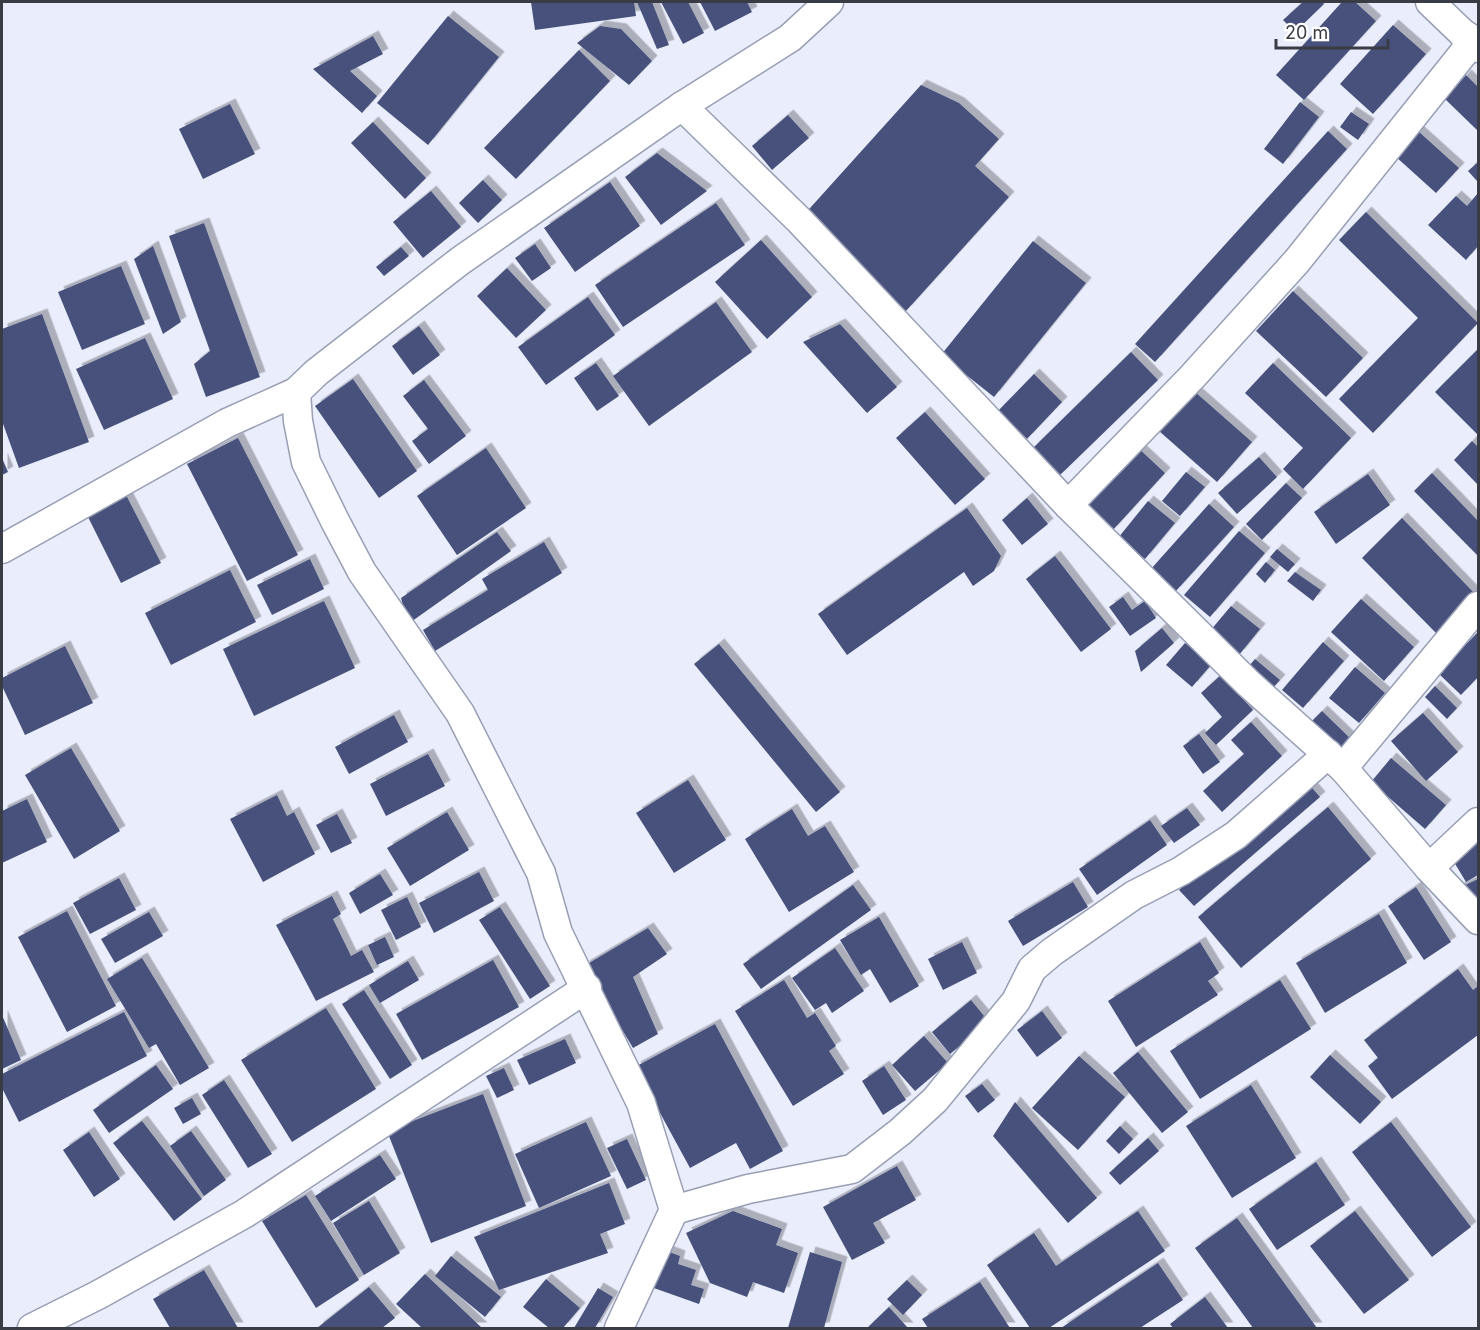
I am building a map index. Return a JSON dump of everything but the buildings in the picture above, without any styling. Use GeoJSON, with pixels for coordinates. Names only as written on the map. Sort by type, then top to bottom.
{"type":"FeatureCollection","features":[{"type":"Feature","properties":{"kind":"street"},"geometry":{"type":"LineString","coordinates":[[2,549],[227,423],[296,392],[317,372],[460,261],[682,106],[790,38],[828,2]]}},
{"type":"Feature","properties":{"kind":"street"},"geometry":{"type":"LineString","coordinates":[[1068,504],[1193,376],[1297,261],[1396,141],[1473,42],[1430,2]]}},
{"type":"Feature","properties":{"kind":"street"},"geometry":{"type":"LineString","coordinates":[[682,106],[800,221],[1068,504],[1248,683],[1335,761],[1429,868],[1479,920]]}},
{"type":"Feature","properties":{"kind":"street"},"geometry":{"type":"LineString","coordinates":[[296,392],[298,421],[306,462],[362,572],[460,713],[541,873],[558,933],[587,988],[641,1103],[674,1210],[619,1329]]}},
{"type":"Feature","properties":{"kind":"street"},"geometry":{"type":"LineString","coordinates":[[674,1210],[748,1189],[852,1169],[900,1132],[935,1100],[1016,1001],[1032,969],[1052,952],[1134,895],[1181,871],[1236,835],[1335,761],[1479,606]]}},
{"type":"Feature","properties":{"kind":"street"},"geometry":{"type":"LineString","coordinates":[[1429,868],[1479,822]]}},
{"type":"Feature","properties":{"kind":"street"},"geometry":{"type":"LineString","coordinates":[[32,1329],[244,1214],[587,988]]}}]}
